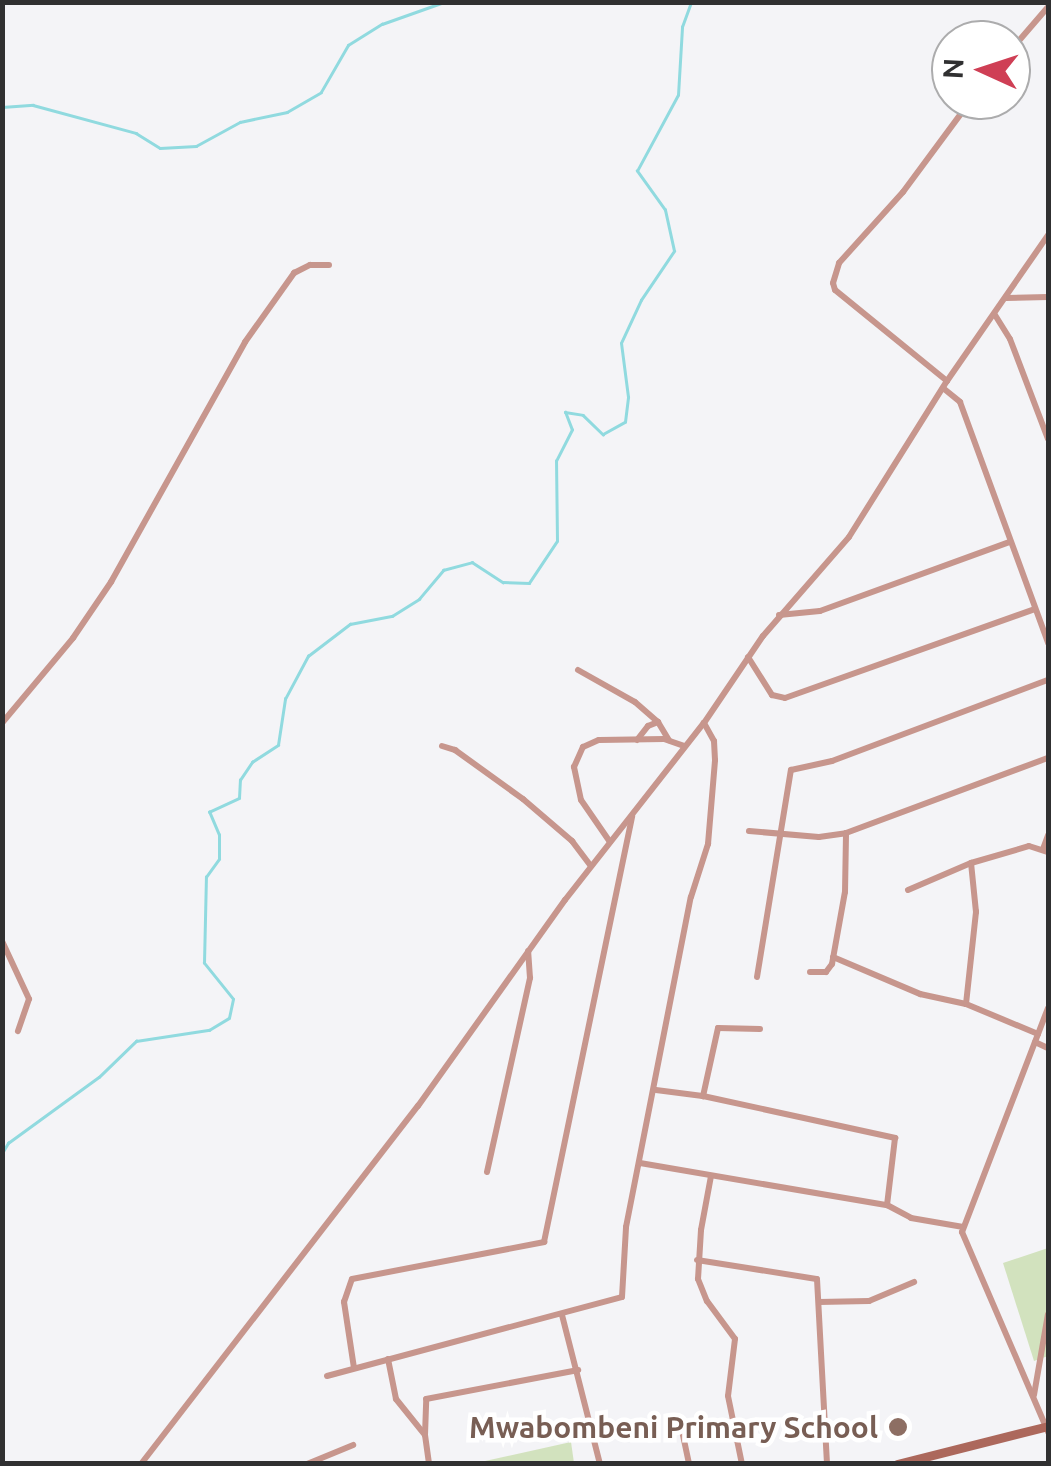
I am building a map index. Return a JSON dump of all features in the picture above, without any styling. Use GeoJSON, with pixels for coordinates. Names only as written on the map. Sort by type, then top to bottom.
{"type":"FeatureCollection","features":[{"type":"Feature","properties":{"kind":"main road"},"geometry":{"type":"LineString","coordinates":[[897,1464],[1048,1428]]}},
{"type":"Feature","properties":{"kind":"street"},"geometry":{"type":"LineString","coordinates":[[1031,27],[1048,7]]}},
{"type":"Feature","properties":{"kind":"street"},"geometry":{"type":"LineString","coordinates":[[956,120],[903,192],[840,264],[833,282],[835,290],[945,384],[960,402],[1048,643]]}},
{"type":"Feature","properties":{"kind":"street"},"geometry":{"type":"LineString","coordinates":[[141,1464],[418,1106],[528,950],[704,723],[779,615],[849,537],[945,384],[1048,235]]}},
{"type":"Feature","properties":{"kind":"street"},"geometry":{"type":"LineString","coordinates":[[2,723],[74,638],[110,582],[245,342],[279,294],[294,273],[310,265],[329,265]]}},
{"type":"Feature","properties":{"kind":"street"},"geometry":{"type":"LineString","coordinates":[[1006,298],[1048,297]]}},
{"type":"Feature","properties":{"kind":"street"},"geometry":{"type":"LineString","coordinates":[[995,315],[1010,339],[1048,438]]}},
{"type":"Feature","properties":{"kind":"street"},"geometry":{"type":"LineString","coordinates":[[779,615],[820,611],[1010,542]]}},
{"type":"Feature","properties":{"kind":"street"},"geometry":{"type":"LineString","coordinates":[[748,657],[772,694],[785,698],[1035,609]]}},
{"type":"Feature","properties":{"kind":"street"},"geometry":{"type":"LineString","coordinates":[[578,670],[635,702],[658,722],[668,740]]}},
{"type":"Feature","properties":{"kind":"street"},"geometry":{"type":"LineString","coordinates":[[757,977],[794,768],[832,762],[1048,680]]}},
{"type":"Feature","properties":{"kind":"street"},"geometry":{"type":"LineString","coordinates":[[637,740],[648,726],[658,722]]}},
{"type":"Feature","properties":{"kind":"street"},"geometry":{"type":"LineString","coordinates":[[326,1376],[622,1298],[623,1244],[691,898],[708,844],[716,760],[714,741],[704,723]]}},
{"type":"Feature","properties":{"kind":"street"},"geometry":{"type":"LineString","coordinates":[[610,842],[581,800],[575,758],[583,747],[599,740],[668,740],[684,746]]}},
{"type":"Feature","properties":{"kind":"street"},"geometry":{"type":"LineString","coordinates":[[442,746],[455,750],[523,799],[572,840],[591,866]]}},
{"type":"Feature","properties":{"kind":"street"},"geometry":{"type":"LineString","coordinates":[[749,831],[846,833],[1048,758]]}},
{"type":"Feature","properties":{"kind":"street"},"geometry":{"type":"LineString","coordinates":[[354,1368],[344,1302],[352,1279],[544,1242],[633,814]]}},
{"type":"Feature","properties":{"kind":"street"},"geometry":{"type":"LineString","coordinates":[[810,972],[828,971],[833,956],[845,892],[846,833]]}},
{"type":"Feature","properties":{"kind":"street"},"geometry":{"type":"LineString","coordinates":[[908,890],[972,863],[1029,846],[1046,850],[1048,835]]}},
{"type":"Feature","properties":{"kind":"street"},"geometry":{"type":"LineString","coordinates":[[966,1004],[976,912],[972,863]]}},
{"type":"Feature","properties":{"kind":"street"},"geometry":{"type":"LineString","coordinates":[[2,941],[30,1006],[18,1031]]}},
{"type":"Feature","properties":{"kind":"street"},"geometry":{"type":"LineString","coordinates":[[486,1172],[530,978],[528,950]]}},
{"type":"Feature","properties":{"kind":"street"},"geometry":{"type":"LineString","coordinates":[[833,956],[920,994],[966,1004],[1036,1038],[1048,1048]]}},
{"type":"Feature","properties":{"kind":"street"},"geometry":{"type":"LineString","coordinates":[[1048,1008],[963,1227],[969,1254],[1048,1428]]}},
{"type":"Feature","properties":{"kind":"street"},"geometry":{"type":"LineString","coordinates":[[703,1096],[718,1028],[760,1029]]}},
{"type":"Feature","properties":{"kind":"street"},"geometry":{"type":"LineString","coordinates":[[656,1090],[703,1096],[895,1138],[887,1205]]}},
{"type":"Feature","properties":{"kind":"street"},"geometry":{"type":"LineString","coordinates":[[640,1163],[887,1205],[911,1218],[963,1227]]}},
{"type":"Feature","properties":{"kind":"street"},"geometry":{"type":"LineString","coordinates":[[711,1176],[697,1260],[706,1301],[735,1339],[728,1396],[742,1464]]}},
{"type":"Feature","properties":{"kind":"street"},"geometry":{"type":"LineString","coordinates":[[697,1260],[817,1279],[827,1464]]}},
{"type":"Feature","properties":{"kind":"street"},"geometry":{"type":"LineString","coordinates":[[819,1302],[869,1301],[914,1282]]}},
{"type":"Feature","properties":{"kind":"street"},"geometry":{"type":"LineString","coordinates":[[1034,1395],[1048,1314]]}},
{"type":"Feature","properties":{"kind":"street"},"geometry":{"type":"LineString","coordinates":[[562,1315],[600,1464]]}},
{"type":"Feature","properties":{"kind":"street"},"geometry":{"type":"LineString","coordinates":[[388,1359],[396,1399],[425,1434]]}},
{"type":"Feature","properties":{"kind":"street"},"geometry":{"type":"LineString","coordinates":[[428,1464],[426,1399],[578,1370]]}},
{"type":"Feature","properties":{"kind":"street"},"geometry":{"type":"LineString","coordinates":[[680,1426],[689,1464]]}},
{"type":"Feature","properties":{"kind":"street"},"geometry":{"type":"LineString","coordinates":[[307,1464],[353,1445]]}},
{"type":"Feature","properties":{"kind":"green space"},"geometry":{"type":"Polygon","coordinates":[[[1048,1248],[1048,1356],[1034,1361],[1003,1263],[1048,1248]]]}},
{"type":"Feature","properties":{"kind":"green space"},"geometry":{"type":"Polygon","coordinates":[[[571,1442],[574,1463],[476,1463],[571,1442]]]}},
{"type":"Feature","properties":{"kind":"waterway"},"geometry":{"type":"LineString","coordinates":[[2,107],[33,105],[136,133],[160,148],[196,146],[240,122],[287,112],[321,92],[348,45],[382,24],[444,2]]}},
{"type":"Feature","properties":{"kind":"waterway"},"geometry":{"type":"LineString","coordinates":[[2,1153],[8,1143],[99,1077],[136,1041],[209,1030],[229,1018],[233,999],[204,963],[206,877],[219,859],[219,835],[209,812],[239,798],[240,780],[252,762],[278,745],[285,699],[308,656],[350,624],[392,616],[419,599],[443,570],[472,562],[503,582],[529,583],[557,541],[556,461],[572,430],[565,412],[583,415],[603,434],[625,422],[628,397],[621,343],[641,300],[674,251],[665,210],[637,171],[678,95],[682,27],[691,2]]}},
{"type":"Feature","properties":{"kind":"place","name":"Mwabombeni Primary School"},"geometry":{"type":"Point","coordinates":[898,1427]}}]}
